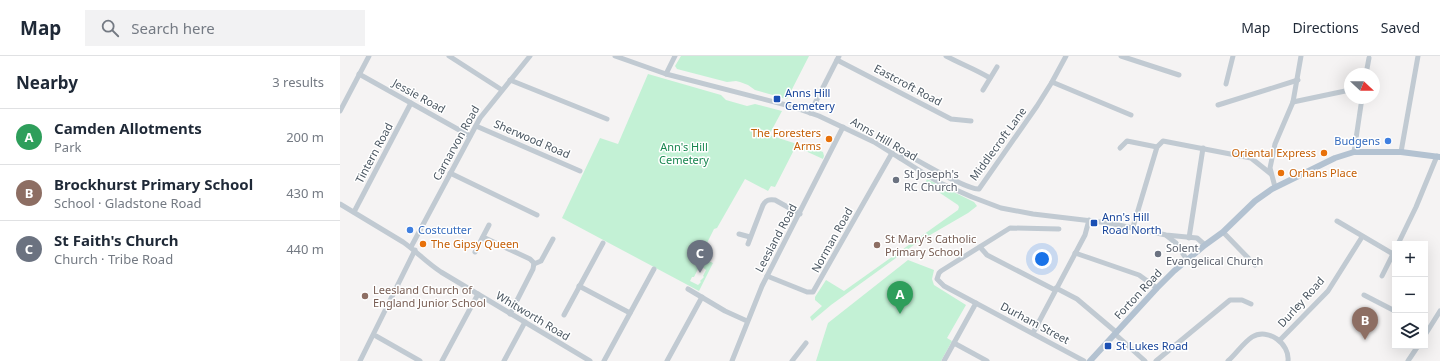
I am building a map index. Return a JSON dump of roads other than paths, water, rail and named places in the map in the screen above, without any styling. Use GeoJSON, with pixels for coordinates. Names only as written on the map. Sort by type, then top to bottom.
{"type":"FeatureCollection","features":[{"type":"Feature","properties":{"kind":"main road","name":"Forton Road"},"geometry":{"type":"LineString","coordinates":[[1090,361],[1157,288],[1205,245],[1223,232],[1254,201],[1275,187],[1335,158],[1354,152],[1401,152],[1438,157]]}},
{"type":"Feature","properties":{"kind":"street"},"geometry":{"type":"LineString","coordinates":[[340,111],[368,56]]}},
{"type":"Feature","properties":{"kind":"street"},"geometry":{"type":"LineString","coordinates":[[449,56],[502,90]]}},
{"type":"Feature","properties":{"kind":"street","name":"Carnarvon Road"},"geometry":{"type":"LineString","coordinates":[[360,361],[450,173],[470,136],[486,108],[530,56]]}},
{"type":"Feature","properties":{"kind":"street","name":"Anns Hill Road"},"geometry":{"type":"LineString","coordinates":[[615,56],[666,74],[790,106],[810,113],[870,140],[928,176],[961,193],[1001,208],[1033,214],[1089,220],[1132,227],[1166,235],[1199,239],[1205,245]]}},
{"type":"Feature","properties":{"kind":"street"},"geometry":{"type":"LineString","coordinates":[[666,74],[675,56]]}},
{"type":"Feature","properties":{"kind":"street"},"geometry":{"type":"LineString","coordinates":[[946,56],[990,78]]}},
{"type":"Feature","properties":{"kind":"street","name":"Middlecroft Lane"},"geometry":{"type":"LineString","coordinates":[[900,158],[904,154],[907,155],[930,169],[972,188],[979,189],[1037,106],[1066,56]]}},
{"type":"Feature","properties":{"kind":"street"},"geometry":{"type":"LineString","coordinates":[[1120,56],[1179,75]]}},
{"type":"Feature","properties":{"kind":"street"},"geometry":{"type":"LineString","coordinates":[[1226,84],[1233,56]]}},
{"type":"Feature","properties":{"kind":"street"},"geometry":{"type":"LineString","coordinates":[[1275,187],[1270,168],[1275,144],[1293,102],[1302,56]]}},
{"type":"Feature","properties":{"kind":"street"},"geometry":{"type":"LineString","coordinates":[[1401,152],[1418,56]]}},
{"type":"Feature","properties":{"kind":"street"},"geometry":{"type":"LineString","coordinates":[[810,113],[838,58]]}},
{"type":"Feature","properties":{"kind":"street","name":"Eastcroft Road"},"geometry":{"type":"LineString","coordinates":[[838,58],[951,120],[971,121]]}},
{"type":"Feature","properties":{"kind":"street"},"geometry":{"type":"LineString","coordinates":[[1367,68],[1369,58]]}},
{"type":"Feature","properties":{"kind":"street"},"geometry":{"type":"LineString","coordinates":[[983,90],[997,67]]}},
{"type":"Feature","properties":{"kind":"street","name":"Jessie Road"},"geometry":{"type":"LineString","coordinates":[[359,74],[470,136]]}},
{"type":"Feature","properties":{"kind":"street"},"geometry":{"type":"LineString","coordinates":[[510,80],[607,119]]}},
{"type":"Feature","properties":{"kind":"street"},"geometry":{"type":"LineString","coordinates":[[1218,105],[1298,80]]}},
{"type":"Feature","properties":{"kind":"street"},"geometry":{"type":"LineString","coordinates":[[1052,82],[1131,115]]}},
{"type":"Feature","properties":{"kind":"street"},"geometry":{"type":"LineString","coordinates":[[1293,102],[1344,91]]}},
{"type":"Feature","properties":{"kind":"street","name":"Tintern Road"},"geometry":{"type":"LineString","coordinates":[[354,212],[411,103]]}},
{"type":"Feature","properties":{"kind":"street"},"geometry":{"type":"LineString","coordinates":[[1354,152],[1361,104]]}},
{"type":"Feature","properties":{"kind":"street","name":"Sherwood Road"},"geometry":{"type":"LineString","coordinates":[[476,126],[580,171]]}},
{"type":"Feature","properties":{"kind":"street","name":"Leesland Road"},"geometry":{"type":"LineString","coordinates":[[732,361],[747,321],[767,276],[844,127]]}},
{"type":"Feature","properties":{"kind":"street"},"geometry":{"type":"LineString","coordinates":[[1120,148],[1127,140],[1157,147]]}},
{"type":"Feature","properties":{"kind":"street"},"geometry":{"type":"LineString","coordinates":[[1132,227],[1157,147],[1163,141],[1250,158],[1271,174]]}},
{"type":"Feature","properties":{"kind":"street"},"geometry":{"type":"LineString","coordinates":[[1189,238],[1203,148]]}},
{"type":"Feature","properties":{"kind":"street","name":"Norman Road"},"geometry":{"type":"LineString","coordinates":[[767,276],[807,292],[813,292],[892,153]]}},
{"type":"Feature","properties":{"kind":"street"},"geometry":{"type":"LineString","coordinates":[[1399,241],[1438,157]]}},
{"type":"Feature","properties":{"kind":"street"},"geometry":{"type":"LineString","coordinates":[[450,173],[537,215]]}},
{"type":"Feature","properties":{"kind":"street"},"geometry":{"type":"LineString","coordinates":[[748,244],[763,204],[767,200],[775,200],[800,214]]}},
{"type":"Feature","properties":{"kind":"street","name":"Whitworth Road"},"geometry":{"type":"LineString","coordinates":[[340,204],[413,249],[425,261],[583,359],[590,361]]}},
{"type":"Feature","properties":{"kind":"street"},"geometry":{"type":"LineString","coordinates":[[1032,333],[1076,253],[1085,235],[1089,220]]}},
{"type":"Feature","properties":{"kind":"street"},"geometry":{"type":"LineString","coordinates":[[1337,221],[1362,237],[1392,251]]}},
{"type":"Feature","properties":{"kind":"street"},"geometry":{"type":"LineString","coordinates":[[474,252],[489,225]]}},
{"type":"Feature","properties":{"kind":"street"},"geometry":{"type":"LineString","coordinates":[[1059,230],[1010,228],[980,247],[987,255],[1077,299],[1145,361]]}},
{"type":"Feature","properties":{"kind":"street"},"geometry":{"type":"LineString","coordinates":[[1223,232],[1255,264]]}},
{"type":"Feature","properties":{"kind":"street"},"geometry":{"type":"LineString","coordinates":[[739,234],[750,237]]}},
{"type":"Feature","properties":{"kind":"street"},"geometry":{"type":"LineString","coordinates":[[1166,235],[1176,243],[1188,260]]}},
{"type":"Feature","properties":{"kind":"street"},"geometry":{"type":"LineString","coordinates":[[483,237],[530,259],[534,264]]}},
{"type":"Feature","properties":{"kind":"street","name":"Durley Road"},"geometry":{"type":"LineString","coordinates":[[1280,340],[1328,291],[1362,237]]}},
{"type":"Feature","properties":{"kind":"street"},"geometry":{"type":"LineString","coordinates":[[510,314],[520,296],[534,264],[541,261],[553,239]]}},
{"type":"Feature","properties":{"kind":"street"},"geometry":{"type":"LineString","coordinates":[[564,315],[603,243]]}},
{"type":"Feature","properties":{"kind":"street","name":"Durham Street"},"geometry":{"type":"LineString","coordinates":[[980,247],[941,271],[938,276],[940,283],[1075,356],[1090,361]]}},
{"type":"Feature","properties":{"kind":"street"},"geometry":{"type":"LineString","coordinates":[[1076,253],[1139,275],[1157,288]]}},
{"type":"Feature","properties":{"kind":"street"},"geometry":{"type":"LineString","coordinates":[[1382,276],[1392,256]]}},
{"type":"Feature","properties":{"kind":"street"},"geometry":{"type":"LineString","coordinates":[[604,361],[654,269]]}},
{"type":"Feature","properties":{"kind":"street"},"geometry":{"type":"LineString","coordinates":[[579,286],[630,314]]}},
{"type":"Feature","properties":{"kind":"street"},"geometry":{"type":"LineString","coordinates":[[688,289],[725,311],[747,321]]}},
{"type":"Feature","properties":{"kind":"street"},"geometry":{"type":"LineString","coordinates":[[442,361],[478,294]]}},
{"type":"Feature","properties":{"kind":"street"},"geometry":{"type":"LineString","coordinates":[[1364,296],[1392,310]]}},
{"type":"Feature","properties":{"kind":"street"},"geometry":{"type":"LineString","coordinates":[[667,361],[702,298]]}},
{"type":"Feature","properties":{"kind":"street"},"geometry":{"type":"LineString","coordinates":[[1156,361],[1230,300],[1242,300],[1251,304]]}},
{"type":"Feature","properties":{"kind":"street"},"geometry":{"type":"LineString","coordinates":[[944,361],[976,303]]}},
{"type":"Feature","properties":{"kind":"street"},"geometry":{"type":"LineString","coordinates":[[1428,326],[1440,311]]}},
{"type":"Feature","properties":{"kind":"street"},"geometry":{"type":"LineString","coordinates":[[504,361],[525,322]]}},
{"type":"Feature","properties":{"kind":"street"},"geometry":{"type":"LineString","coordinates":[[1228,361],[1253,337],[1261,334],[1280,340],[1287,350],[1288,361]]}},
{"type":"Feature","properties":{"kind":"street"},"geometry":{"type":"LineString","coordinates":[[376,336],[420,361]]}},
{"type":"Feature","properties":{"kind":"street"},"geometry":{"type":"LineString","coordinates":[[792,361],[806,343]]}},
{"type":"Feature","properties":{"kind":"street"},"geometry":{"type":"LineString","coordinates":[[954,343],[986,361]]}},
{"type":"Feature","properties":{"kind":"street"},"geometry":{"type":"LineString","coordinates":[[1408,361],[1416,349]]}},
{"type":"Feature","properties":{"kind":"place","name":"Anns Hill Cemetery"},"geometry":{"type":"Point","coordinates":[777,99]}},
{"type":"Feature","properties":{"kind":"place","name":"The Foresters Arms"},"geometry":{"type":"Point","coordinates":[829,139]}},
{"type":"Feature","properties":{"kind":"place","name":"Budgens"},"geometry":{"type":"Point","coordinates":[1388,141]}},
{"type":"Feature","properties":{"kind":"place","name":"Oriental Express"},"geometry":{"type":"Point","coordinates":[1324,153]}},
{"type":"Feature","properties":{"kind":"place","name":"Orhans Place"},"geometry":{"type":"Point","coordinates":[1281,173]}},
{"type":"Feature","properties":{"kind":"place","name":"St Joseph's RC Church"},"geometry":{"type":"Point","coordinates":[896,180]}},
{"type":"Feature","properties":{"kind":"place","name":"Ann's Hill Road North"},"geometry":{"type":"Point","coordinates":[1094,223]}},
{"type":"Feature","properties":{"kind":"place","name":"Costcutter"},"geometry":{"type":"Point","coordinates":[410,230]}},
{"type":"Feature","properties":{"kind":"place","name":"The Gipsy Queen"},"geometry":{"type":"Point","coordinates":[423,244]}},
{"type":"Feature","properties":{"kind":"place","name":"St Mary's Catholic Primary School"},"geometry":{"type":"Point","coordinates":[877,245]}},
{"type":"Feature","properties":{"kind":"place","name":"Solent Evangelical Church"},"geometry":{"type":"Point","coordinates":[1158,254]}},
{"type":"Feature","properties":{"kind":"place","name":"St Faith's Church"},"geometry":{"type":"Point","coordinates":[700,273]}},
{"type":"Feature","properties":{"kind":"place","name":"Leesland Church of England Junior School"},"geometry":{"type":"Point","coordinates":[365,296]}},
{"type":"Feature","properties":{"kind":"place","name":"Camden Allotments"},"geometry":{"type":"Point","coordinates":[900,314]}},
{"type":"Feature","properties":{"kind":"place","name":"Brockhurst Primary School"},"geometry":{"type":"Point","coordinates":[1365,340]}},
{"type":"Feature","properties":{"kind":"place","name":"St Lukes Road"},"geometry":{"type":"Point","coordinates":[1108,346]}},
{"type":"Feature","properties":{"kind":"park label","name":"Ann's Hill Cemetery"},"geometry":{"type":"Point","coordinates":[684,153]}}]}
